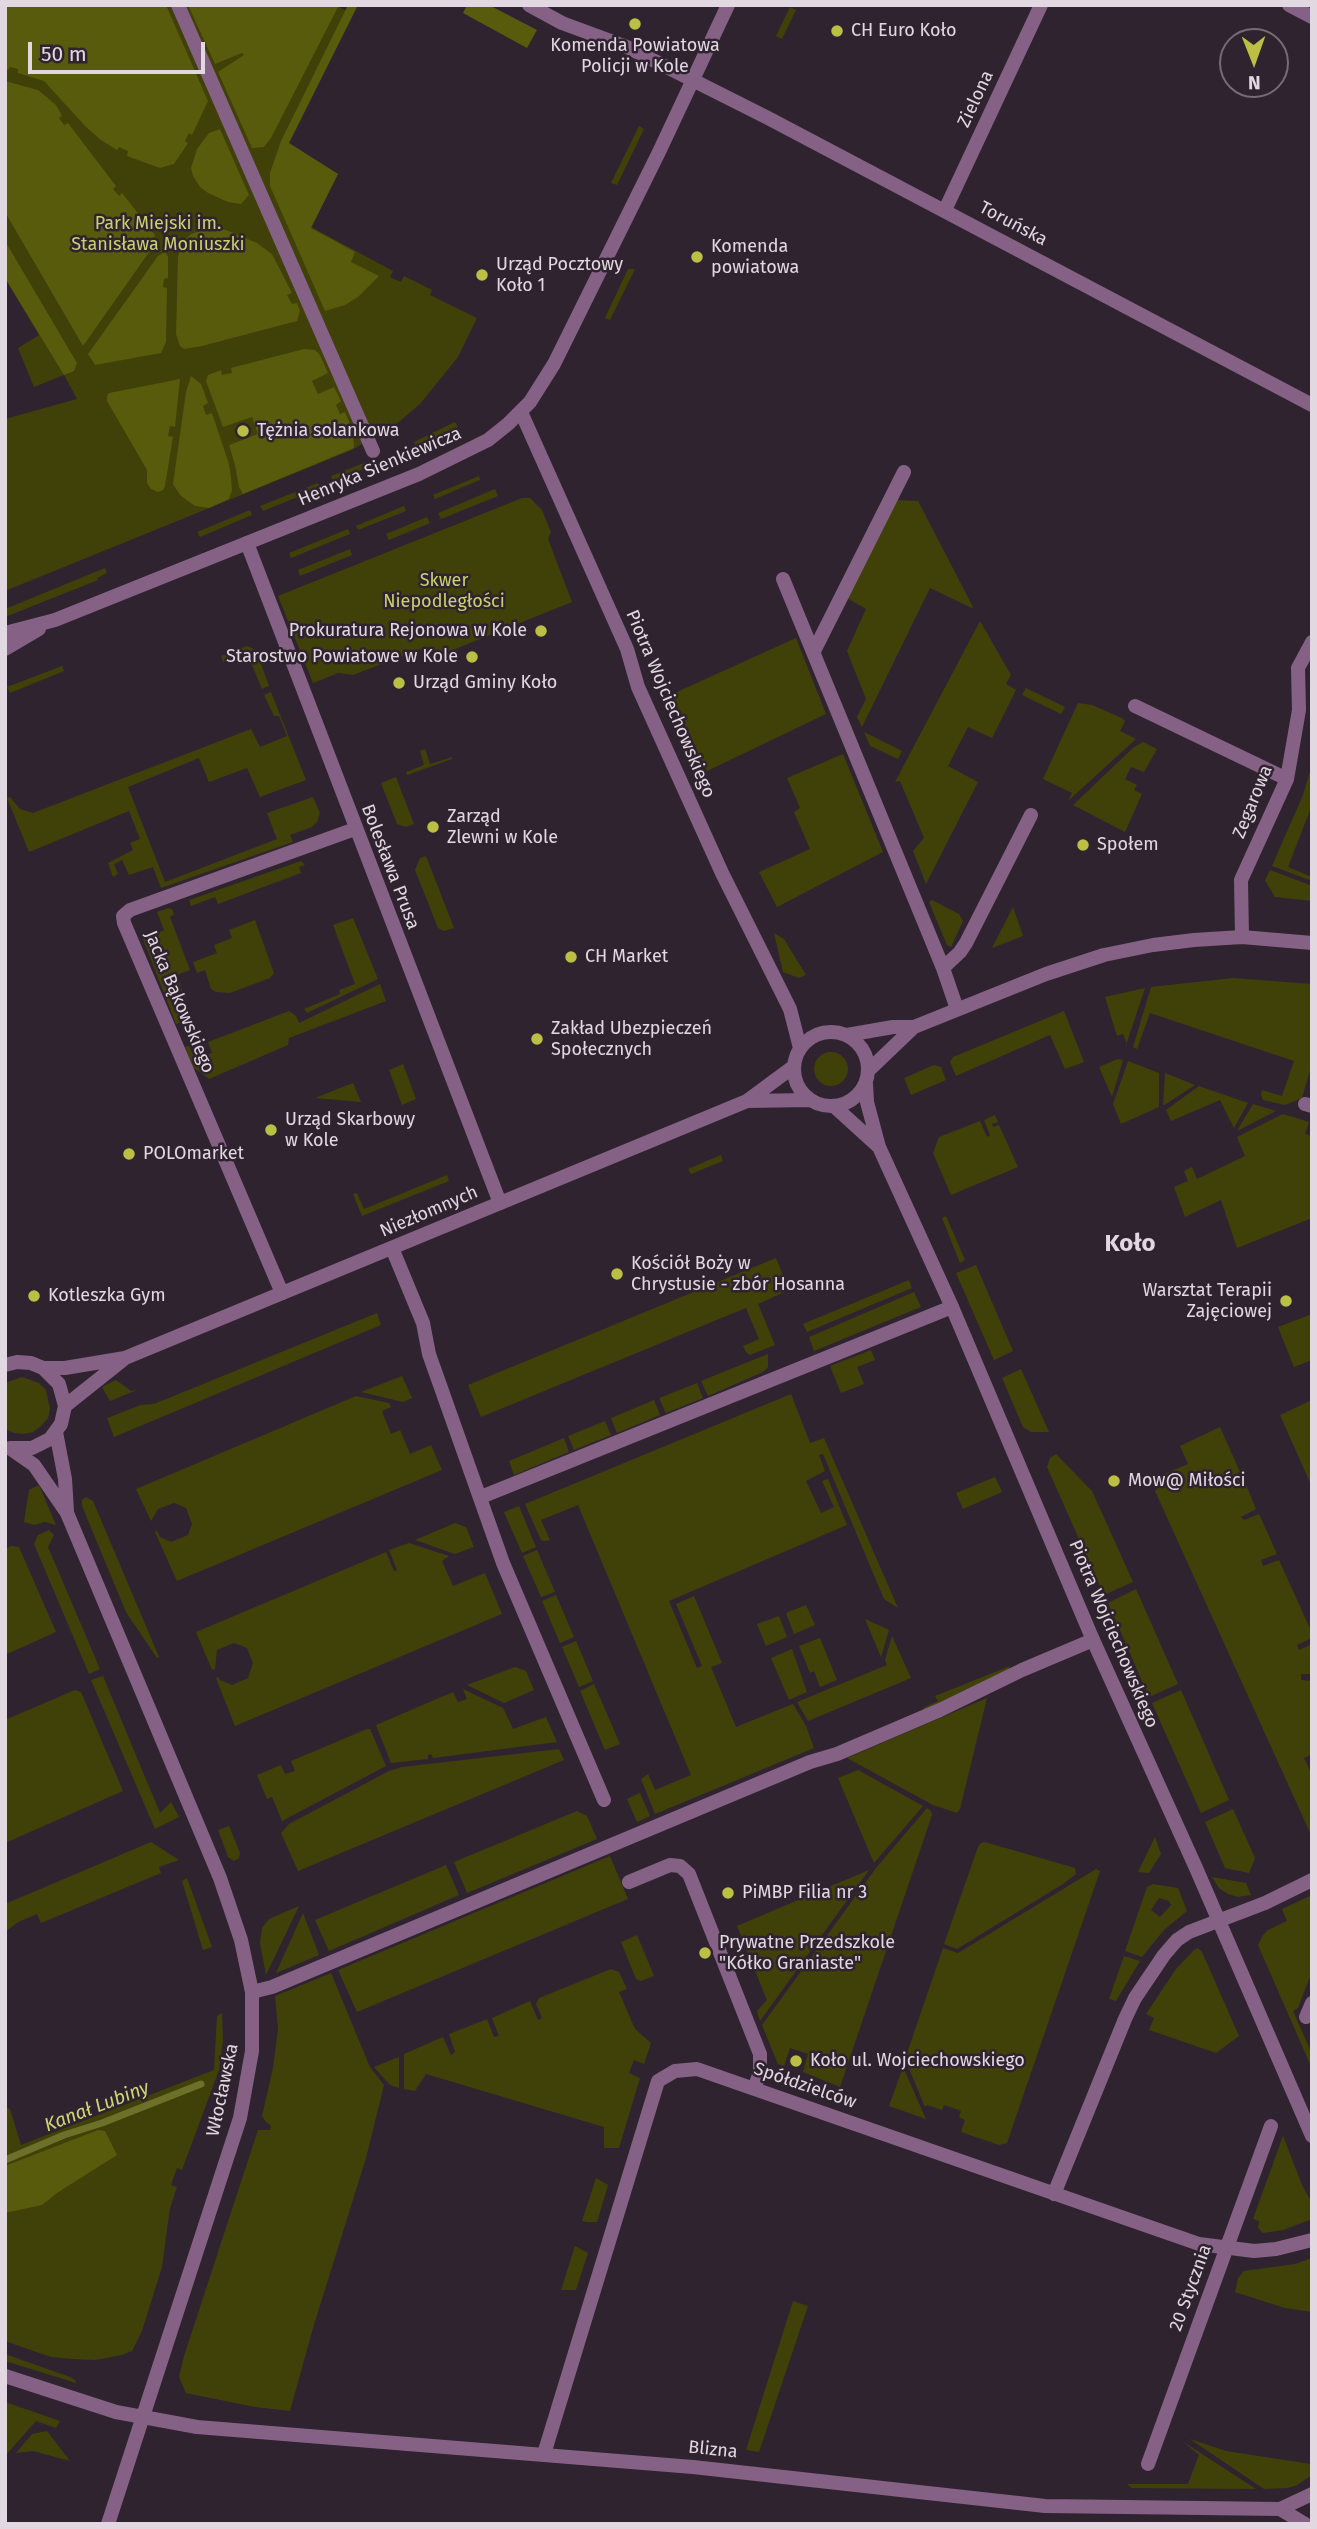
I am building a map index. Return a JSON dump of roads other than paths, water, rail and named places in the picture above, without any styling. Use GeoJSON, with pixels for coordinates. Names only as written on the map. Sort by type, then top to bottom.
{"type":"FeatureCollection","features":[{"type":"Feature","properties":{"kind":"street"},"geometry":{"type":"LineString","coordinates":[[178,5],[373,451]]}},
{"type":"Feature","properties":{"kind":"street","name":"Toruńska"},"geometry":{"type":"LineString","coordinates":[[529,5],[562,23],[626,47],[693,81],[945,210],[1312,405]]}},
{"type":"Feature","properties":{"kind":"street","name":"Henryka Sienkiewicza"},"geometry":{"type":"LineString","coordinates":[[5,633],[55,620],[449,460],[488,440],[522,412],[538,391],[560,352],[729,5]]}},
{"type":"Feature","properties":{"kind":"street","name":"Zielona"},"geometry":{"type":"LineString","coordinates":[[945,210],[1041,5]]}},
{"type":"Feature","properties":{"kind":"street"},"geometry":{"type":"LineString","coordinates":[[1289,5],[1312,17]]}},
{"type":"Feature","properties":{"kind":"street","name":"Piotra Wojciechowskiego"},"geometry":{"type":"LineString","coordinates":[[522,412],[627,649],[638,687],[722,873],[790,1009],[800,1048]]}},
{"type":"Feature","properties":{"kind":"street"},"geometry":{"type":"LineString","coordinates":[[814,651],[904,472]]}},
{"type":"Feature","properties":{"kind":"street","name":"Bolesława Prusa"},"geometry":{"type":"LineString","coordinates":[[247,543],[500,1203]]}},
{"type":"Feature","properties":{"kind":"street"},"geometry":{"type":"LineString","coordinates":[[783,579],[943,968],[957,1009]]}},
{"type":"Feature","properties":{"kind":"street","name":"Henryka Sienkiewicza"},"geometry":{"type":"LineString","coordinates":[[5,649],[55,620]]}},
{"type":"Feature","properties":{"kind":"street","name":"Zegarowa"},"geometry":{"type":"LineString","coordinates":[[1242,937],[1241,880],[1287,779],[1299,710],[1298,668],[1312,642]]}},
{"type":"Feature","properties":{"kind":"street"},"geometry":{"type":"LineString","coordinates":[[1297,683],[1312,690]]}},
{"type":"Feature","properties":{"kind":"street"},"geometry":{"type":"LineString","coordinates":[[1135,706],[1287,779]]}},
{"type":"Feature","properties":{"kind":"street"},"geometry":{"type":"LineString","coordinates":[[943,968],[966,943],[1031,815]]}},
{"type":"Feature","properties":{"kind":"street","name":"Jacka Bąkowskiego"},"geometry":{"type":"LineString","coordinates":[[282,1293],[123,916],[130,910],[355,829]]}},
{"type":"Feature","properties":{"kind":"street"},"geometry":{"type":"LineString","coordinates":[[847,1035],[893,1027],[914,1027],[1046,974],[1104,955],[1167,943],[1242,937],[1312,943]]}},
{"type":"Feature","properties":{"kind":"street"},"geometry":{"type":"LineString","coordinates":[[867,1077],[863,1050],[847,1035],[837,1032],[816,1035],[800,1048],[793,1067],[800,1091],[809,1100],[817,1105],[835,1107],[853,1099],[867,1077],[914,1027]]}},
{"type":"Feature","properties":{"kind":"street","name":"Niezłomnych"},"geometry":{"type":"LineString","coordinates":[[5,1365],[18,1362],[44,1368],[65,1368],[125,1358],[747,1101],[793,1067]]}},
{"type":"Feature","properties":{"kind":"street","name":"Piotra Wojciechowskiego"},"geometry":{"type":"LineString","coordinates":[[867,1077],[867,1102],[878,1147],[952,1307],[1093,1640],[1312,2136]]}},
{"type":"Feature","properties":{"kind":"street","name":"Niezłomnych"},"geometry":{"type":"LineString","coordinates":[[747,1101],[809,1100]]}},
{"type":"Feature","properties":{"kind":"street","name":"Piotra Wojciechowskiego"},"geometry":{"type":"LineString","coordinates":[[835,1107],[878,1147]]}},
{"type":"Feature","properties":{"kind":"street"},"geometry":{"type":"LineString","coordinates":[[392,1248],[423,1323],[429,1354],[503,1563],[604,1800]]}},
{"type":"Feature","properties":{"kind":"street"},"geometry":{"type":"LineString","coordinates":[[481,1497],[952,1307]]}},
{"type":"Feature","properties":{"kind":"street","name":"Niezłomnych"},"geometry":{"type":"LineString","coordinates":[[65,1406],[125,1358]]}},
{"type":"Feature","properties":{"kind":"street"},"geometry":{"type":"LineString","coordinates":[[8,1448],[22,1450],[41,1445],[57,1432],[61,1424],[65,1406],[59,1384],[44,1368]]}},
{"type":"Feature","properties":{"kind":"street","name":"Włocławska"},"geometry":{"type":"LineString","coordinates":[[57,1432],[65,1479],[67,1513]]}},
{"type":"Feature","properties":{"kind":"street","name":"Włocławska"},"geometry":{"type":"LineString","coordinates":[[8,1448],[34,1465],[67,1513],[220,1878],[242,1940],[252,1992],[252,2051],[240,2118],[108,2524]]}},
{"type":"Feature","properties":{"kind":"street"},"geometry":{"type":"LineString","coordinates":[[252,1992],[272,1987],[810,1762],[836,1754],[1093,1640]]}},
{"type":"Feature","properties":{"kind":"street"},"geometry":{"type":"LineString","coordinates":[[629,1882],[670,1865],[680,1866],[689,1874],[760,2054],[760,2072],[754,2088]]}},
{"type":"Feature","properties":{"kind":"street"},"geometry":{"type":"LineString","coordinates":[[1054,2194],[1135,1998],[1164,1955],[1177,1940],[1189,1932],[1265,1903],[1312,1880]]}},
{"type":"Feature","properties":{"kind":"street","name":"Spółdzielców"},"geometry":{"type":"LineString","coordinates":[[544,2454],[658,2081],[675,2071],[697,2069],[1199,2244],[1254,2250],[1276,2249],[1312,2240]]}},
{"type":"Feature","properties":{"kind":"street","name":"20 Stycznia"},"geometry":{"type":"LineString","coordinates":[[1148,2464],[1270,2126]]}},
{"type":"Feature","properties":{"kind":"street","name":"Blizna"},"geometry":{"type":"LineString","coordinates":[[5,2376],[63,2397],[142,2418],[214,2429],[694,2467],[1045,2506],[1280,2510],[1312,2494]]}},
{"type":"Feature","properties":{"kind":"street","name":"Blizna"},"geometry":{"type":"LineString","coordinates":[[1280,2510],[1305,2524]]}},
{"type":"Feature","properties":{"kind":"waterway","name":"Kanał Lubiny"},"geometry":{"type":"LineString","coordinates":[[5,2160],[201,2084]]}},
{"type":"Feature","properties":{"kind":"place","name":"Komenda Powiatowa Policji w Kole"},"geometry":{"type":"Point","coordinates":[635,24]}},
{"type":"Feature","properties":{"kind":"place","name":"CH Euro Koło"},"geometry":{"type":"Point","coordinates":[837,31]}},
{"type":"Feature","properties":{"kind":"place","name":"Komenda powiatowa"},"geometry":{"type":"Point","coordinates":[697,257]}},
{"type":"Feature","properties":{"kind":"place","name":"Urząd Pocztowy Koło 1"},"geometry":{"type":"Point","coordinates":[482,275]}},
{"type":"Feature","properties":{"kind":"place","name":"Tężnia solankowa"},"geometry":{"type":"Point","coordinates":[243,431]}},
{"type":"Feature","properties":{"kind":"place","name":"Prokuratura Rejonowa w Kole"},"geometry":{"type":"Point","coordinates":[541,631]}},
{"type":"Feature","properties":{"kind":"place","name":"Starostwo Powiatowe w Kole"},"geometry":{"type":"Point","coordinates":[472,657]}},
{"type":"Feature","properties":{"kind":"place","name":"Urząd Gminy Koło"},"geometry":{"type":"Point","coordinates":[399,683]}},
{"type":"Feature","properties":{"kind":"place","name":"Zarząd Zlewni w Kole"},"geometry":{"type":"Point","coordinates":[433,827]}},
{"type":"Feature","properties":{"kind":"place","name":"Społem"},"geometry":{"type":"Point","coordinates":[1083,845]}},
{"type":"Feature","properties":{"kind":"place","name":"CH Market"},"geometry":{"type":"Point","coordinates":[571,957]}},
{"type":"Feature","properties":{"kind":"place","name":"Zakład Ubezpieczeń Społecznych"},"geometry":{"type":"Point","coordinates":[537,1039]}},
{"type":"Feature","properties":{"kind":"place","name":"Urząd Skarbowy w Kole"},"geometry":{"type":"Point","coordinates":[271,1130]}},
{"type":"Feature","properties":{"kind":"place","name":"POLOmarket"},"geometry":{"type":"Point","coordinates":[129,1154]}},
{"type":"Feature","properties":{"kind":"place","name":"Kościół Boży w Chrystusie - zbór Hosanna"},"geometry":{"type":"Point","coordinates":[617,1274]}},
{"type":"Feature","properties":{"kind":"place","name":"Kotleszka Gym"},"geometry":{"type":"Point","coordinates":[34,1296]}},
{"type":"Feature","properties":{"kind":"place","name":"Warsztat Terapii Zajęciowej"},"geometry":{"type":"Point","coordinates":[1286,1301]}},
{"type":"Feature","properties":{"kind":"place","name":"Mow@ Miłości"},"geometry":{"type":"Point","coordinates":[1114,1481]}},
{"type":"Feature","properties":{"kind":"place","name":"PiMBP Filia nr 3"},"geometry":{"type":"Point","coordinates":[728,1893]}},
{"type":"Feature","properties":{"kind":"place","name":"Prywatne Przedszkole \"Kółko Graniaste\""},"geometry":{"type":"Point","coordinates":[705,1953]}},
{"type":"Feature","properties":{"kind":"place","name":"Koło ul. Wojciechowskiego"},"geometry":{"type":"Point","coordinates":[796,2061]}},
{"type":"Feature","properties":{"kind":"district","name":"Koło"},"geometry":{"type":"Point","coordinates":[1130,1244]}},
{"type":"Feature","properties":{"kind":"park label","name":"Park Miejski im. Stanisława Moniuszki"},"geometry":{"type":"Point","coordinates":[158,234]}},
{"type":"Feature","properties":{"kind":"park label","name":"Skwer Niepodległości"},"geometry":{"type":"Point","coordinates":[444,591]}}]}
